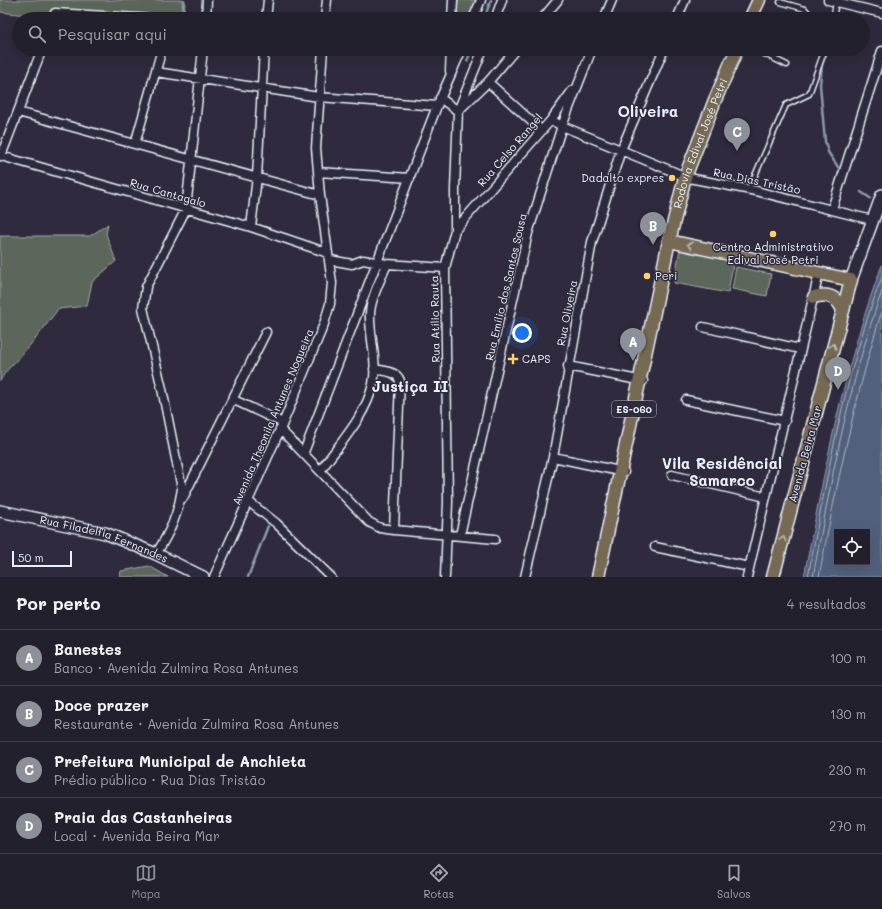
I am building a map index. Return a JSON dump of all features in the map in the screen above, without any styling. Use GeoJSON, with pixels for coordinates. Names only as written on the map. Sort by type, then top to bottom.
{"type":"FeatureCollection","features":[{"type":"Feature","properties":{"kind":"main road"},"geometry":{"type":"LineString","coordinates":[[753,12],[759,0]]}},
{"type":"Feature","properties":{"kind":"main road"},"geometry":{"type":"LineString","coordinates":[[757,12],[762,0]]}},
{"type":"Feature","properties":{"kind":"main road","name":"Rodovia Edival José Petri"},"geometry":{"type":"LineString","coordinates":[[671,241],[687,178],[715,100],[734,56]]}},
{"type":"Feature","properties":{"kind":"main road","name":"Rodovia Edival José Petri"},"geometry":{"type":"LineString","coordinates":[[687,178],[738,56]]}},
{"type":"Feature","properties":{"kind":"main road","name":"Avenida Beira Mar"},"geometry":{"type":"LineString","coordinates":[[773,577],[842,310],[851,280],[882,195]]}},
{"type":"Feature","properties":{"kind":"main road"},"geometry":{"type":"LineString","coordinates":[[671,241],[851,280]]}},
{"type":"Feature","properties":{"kind":"main road","name":"ES-060"},"geometry":{"type":"LineString","coordinates":[[602,575],[622,472],[671,241]]}},
{"type":"Feature","properties":{"kind":"main road"},"geometry":{"type":"LineString","coordinates":[[814,297],[823,295],[830,296],[839,303],[842,310]]}},
{"type":"Feature","properties":{"kind":"main road","name":"Rua Filadelfia Fernandes"},"geometry":{"type":"LineString","coordinates":[[0,511],[105,533],[156,554],[203,577]]}},
{"type":"Feature","properties":{"kind":"street"},"geometry":{"type":"LineString","coordinates":[[206,12],[207,0]]}},
{"type":"Feature","properties":{"kind":"street"},"geometry":{"type":"LineString","coordinates":[[267,12],[268,0]]}},
{"type":"Feature","properties":{"kind":"street"},"geometry":{"type":"LineString","coordinates":[[326,12],[327,0]]}},
{"type":"Feature","properties":{"kind":"street"},"geometry":{"type":"LineString","coordinates":[[452,12],[453,0]]}},
{"type":"Feature","properties":{"kind":"street"},"geometry":{"type":"LineString","coordinates":[[477,12],[481,0]]}},
{"type":"Feature","properties":{"kind":"street"},"geometry":{"type":"LineString","coordinates":[[497,12],[502,0]]}},
{"type":"Feature","properties":{"kind":"street"},"geometry":{"type":"LineString","coordinates":[[607,12],[612,0]]}},
{"type":"Feature","properties":{"kind":"street"},"geometry":{"type":"LineString","coordinates":[[680,12],[685,0]]}},
{"type":"Feature","properties":{"kind":"street"},"geometry":{"type":"LineString","coordinates":[[547,12],[556,1]]}},
{"type":"Feature","properties":{"kind":"street"},"geometry":{"type":"LineString","coordinates":[[832,1],[882,13]]}},
{"type":"Feature","properties":{"kind":"street"},"geometry":{"type":"LineString","coordinates":[[832,209],[882,51]]}},
{"type":"Feature","properties":{"kind":"street"},"geometry":{"type":"LineString","coordinates":[[1,156],[39,56]]}},
{"type":"Feature","properties":{"kind":"street"},"geometry":{"type":"LineString","coordinates":[[135,144],[160,56]]}},
{"type":"Feature","properties":{"kind":"street"},"geometry":{"type":"LineString","coordinates":[[180,504],[182,489],[180,474],[143,308],[146,288],[186,209],[193,159],[202,56]]}},
{"type":"Feature","properties":{"kind":"street"},"geometry":{"type":"LineString","coordinates":[[251,227],[257,177],[263,56]]}},
{"type":"Feature","properties":{"kind":"street","name":"Avenida Theonila Antunes Nogueira"},"geometry":{"type":"LineString","coordinates":[[214,577],[249,502],[324,324],[332,282],[320,195],[316,148],[322,56]]}},
{"type":"Feature","properties":{"kind":"street"},"geometry":{"type":"LineString","coordinates":[[450,78],[451,56]]}},
{"type":"Feature","properties":{"kind":"street"},"geometry":{"type":"LineString","coordinates":[[304,452],[378,263],[438,102],[459,56]]}},
{"type":"Feature","properties":{"kind":"street","name":"Rua Atílio Rauta"},"geometry":{"type":"LineString","coordinates":[[445,577],[448,502],[445,268],[455,230],[458,111],[480,56]]}},
{"type":"Feature","properties":{"kind":"street"},"geometry":{"type":"LineString","coordinates":[[156,72],[319,97],[438,102],[458,111],[488,82],[510,56]]}},
{"type":"Feature","properties":{"kind":"street","name":"Rua Emílio dos Santos Sousa"},"geometry":{"type":"LineString","coordinates":[[460,535],[528,233],[562,126],[589,56]]}},
{"type":"Feature","properties":{"kind":"street","name":"Rua Oliveira"},"geometry":{"type":"LineString","coordinates":[[525,577],[553,457],[568,366],[592,242],[621,150],[661,56]]}},
{"type":"Feature","properties":{"kind":"street"},"geometry":{"type":"LineString","coordinates":[[488,82],[541,130]]}},
{"type":"Feature","properties":{"kind":"street","name":"Rua Celso Rangel"},"geometry":{"type":"LineString","coordinates":[[455,230],[551,120],[579,82]]}},
{"type":"Feature","properties":{"kind":"street"},"geometry":{"type":"LineString","coordinates":[[18,112],[320,195]]}},
{"type":"Feature","properties":{"kind":"street","name":"Rua Dias Tristão"},"geometry":{"type":"LineString","coordinates":[[551,120],[562,126],[687,178],[749,190],[832,209],[872,220]]}},
{"type":"Feature","properties":{"kind":"street","name":"Rua Cantagalo"},"geometry":{"type":"LineString","coordinates":[[1,156],[251,227],[329,257]]}},
{"type":"Feature","properties":{"kind":"street"},"geometry":{"type":"LineString","coordinates":[[318,172],[410,178]]}},
{"type":"Feature","properties":{"kind":"street"},"geometry":{"type":"LineString","coordinates":[[329,257],[352,264],[363,260],[387,264],[445,268]]}},
{"type":"Feature","properties":{"kind":"street"},"geometry":{"type":"LineString","coordinates":[[321,470],[363,410],[369,398],[373,383],[374,369],[370,313],[372,301],[387,264]]}},
{"type":"Feature","properties":{"kind":"street"},"geometry":{"type":"LineString","coordinates":[[747,577],[819,273]]}},
{"type":"Feature","properties":{"kind":"street"},"geometry":{"type":"LineString","coordinates":[[703,327],[800,349]]}},
{"type":"Feature","properties":{"kind":"street"},"geometry":{"type":"LineString","coordinates":[[156,554],[172,528],[180,504],[266,332]]}},
{"type":"Feature","properties":{"kind":"street"},"geometry":{"type":"LineString","coordinates":[[568,366],[641,381]]}},
{"type":"Feature","properties":{"kind":"street"},"geometry":{"type":"LineString","coordinates":[[374,369],[396,374],[400,381],[394,530]]}},
{"type":"Feature","properties":{"kind":"street"},"geometry":{"type":"LineString","coordinates":[[232,399],[282,426],[369,522],[380,528],[496,538]]}},
{"type":"Feature","properties":{"kind":"street"},"geometry":{"type":"LineString","coordinates":[[686,400],[785,421]]}},
{"type":"Feature","properties":{"kind":"street"},"geometry":{"type":"LineString","coordinates":[[553,457],[622,472]]}},
{"type":"Feature","properties":{"kind":"street"},"geometry":{"type":"LineString","coordinates":[[672,475],[766,497]]}},
{"type":"Feature","properties":{"kind":"street"},"geometry":{"type":"LineString","coordinates":[[249,502],[276,523],[332,577]]}},
{"type":"Feature","properties":{"kind":"street"},"geometry":{"type":"LineString","coordinates":[[655,548],[750,567]]}},
{"type":"Feature","properties":{"kind":"lane"},"geometry":{"type":"LineString","coordinates":[[832,1],[833,12]]}},
{"type":"Feature","properties":{"kind":"lane"},"geometry":{"type":"LineString","coordinates":[[780,2],[805,8],[808,12]]}},
{"type":"Feature","properties":{"kind":"lane"},"geometry":{"type":"LineString","coordinates":[[768,56],[787,65]]}},
{"type":"Feature","properties":{"kind":"lane"},"geometry":{"type":"LineString","coordinates":[[749,190],[786,106],[809,94],[823,56]]}},
{"type":"Feature","properties":{"kind":"green space"},"geometry":{"type":"Polygon","coordinates":[[[0,0],[185,0],[184,12],[12,12],[12,13],[0,12],[0,0]]]}},
{"type":"Feature","properties":{"kind":"green space"},"geometry":{"type":"Polygon","coordinates":[[[458,0],[478,0],[473,12],[457,12],[458,0]]]}},
{"type":"Feature","properties":{"kind":"green space"},"geometry":{"type":"Polygon","coordinates":[[[108,224],[106,234],[116,261],[92,282],[87,306],[58,309],[46,326],[5,373],[0,381],[0,236],[90,236],[108,224]]]}},
{"type":"Feature","properties":{"kind":"green space"},"geometry":{"type":"Polygon","coordinates":[[[680,248],[734,259],[728,293],[674,283],[680,248]]]}},
{"type":"Feature","properties":{"kind":"green space"},"geometry":{"type":"Polygon","coordinates":[[[736,267],[771,274],[767,296],[732,289],[736,267]]]}},
{"type":"Feature","properties":{"kind":"green space"},"geometry":{"type":"Polygon","coordinates":[[[149,566],[168,577],[120,577],[121,571],[149,566]]]}},
{"type":"Feature","properties":{"kind":"water"},"geometry":{"type":"Polygon","coordinates":[[[882,265],[882,577],[804,577],[827,459],[857,341],[882,265]]]}},
{"type":"Feature","properties":{"kind":"waterway"},"geometry":{"type":"LineString","coordinates":[[183,0],[183,12]]}},
{"type":"Feature","properties":{"kind":"waterway"},"geometry":{"type":"LineString","coordinates":[[487,12],[491,0]]}},
{"type":"Feature","properties":{"kind":"waterway"},"geometry":{"type":"LineString","coordinates":[[467,61],[469,56]]}},
{"type":"Feature","properties":{"kind":"waterway"},"geometry":{"type":"LineString","coordinates":[[825,56],[822,65],[820,85],[825,141],[828,152],[838,167]]}},
{"type":"Feature","properties":{"kind":"waterway"},"geometry":{"type":"LineString","coordinates":[[861,192],[870,198]]}},
{"type":"Feature","properties":{"kind":"waterway"},"geometry":{"type":"LineString","coordinates":[[248,577],[268,526]]}},
{"type":"Feature","properties":{"kind":"place","name":"Prefeitura Municipal de Anchieta"},"geometry":{"type":"Point","coordinates":[737,151]}},
{"type":"Feature","properties":{"kind":"place","name":"Dadalto expres"},"geometry":{"type":"Point","coordinates":[672,178]}},
{"type":"Feature","properties":{"kind":"place","name":"Centro Administrativo Edival José Petri"},"geometry":{"type":"Point","coordinates":[773,234]}},
{"type":"Feature","properties":{"kind":"place","name":"Doce prazer"},"geometry":{"type":"Point","coordinates":[653,245]}},
{"type":"Feature","properties":{"kind":"place","name":"Peri"},"geometry":{"type":"Point","coordinates":[647,276]}},
{"type":"Feature","properties":{"kind":"place","name":"CAPS"},"geometry":{"type":"Point","coordinates":[513,359]}},
{"type":"Feature","properties":{"kind":"place","name":"Banestes"},"geometry":{"type":"Point","coordinates":[633,361]}},
{"type":"Feature","properties":{"kind":"place","name":"Praia das Castanheiras"},"geometry":{"type":"Point","coordinates":[838,390]}},
{"type":"Feature","properties":{"kind":"district","name":"Oliveira"},"geometry":{"type":"Point","coordinates":[648,112]}},
{"type":"Feature","properties":{"kind":"district","name":"Justiça II"},"geometry":{"type":"Point","coordinates":[410,387]}},
{"type":"Feature","properties":{"kind":"district","name":"Vila Residêncial Samarco"},"geometry":{"type":"Point","coordinates":[722,472]}}]}
